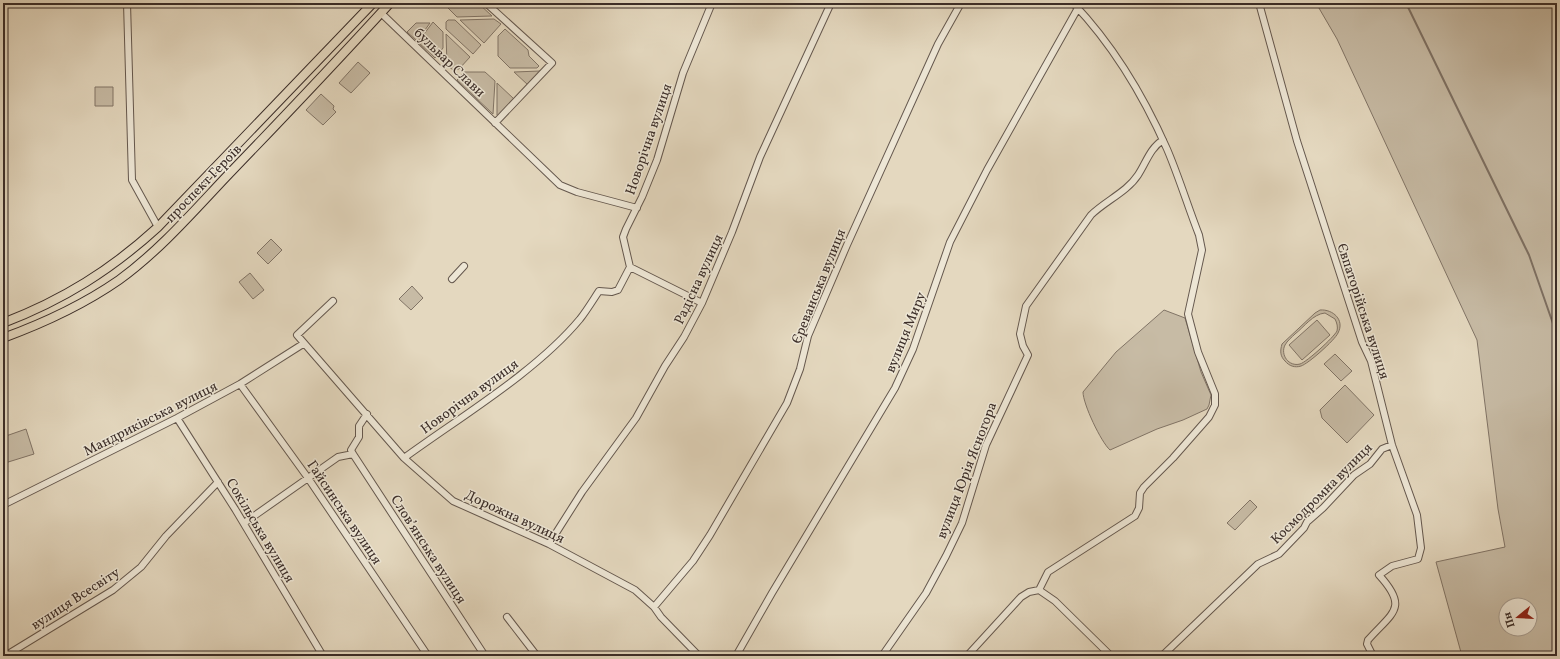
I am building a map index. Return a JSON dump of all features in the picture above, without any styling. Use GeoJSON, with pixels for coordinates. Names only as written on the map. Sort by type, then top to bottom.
{"type":"FeatureCollection","features":[{"type":"Feature","properties":{"kind":"main road","name":"проспект Героїв"},"geometry":{"type":"LineString","coordinates":[[3,338],[39,325],[71,309],[118,280],[139,264],[168,238],[320,80],[390,3]]}},
{"type":"Feature","properties":{"kind":"main road","name":"проспект Героїв"},"geometry":{"type":"LineString","coordinates":[[3,323],[32,312],[93,279],[131,252],[158,227],[371,4]]}},
{"type":"Feature","properties":{"kind":"main road","name":"бульвар Слави"},"geometry":{"type":"LineString","coordinates":[[371,4],[380,13]]}},
{"type":"Feature","properties":{"kind":"street"},"geometry":{"type":"LineString","coordinates":[[127,3],[132,180],[158,227]]}},
{"type":"Feature","properties":{"kind":"street"},"geometry":{"type":"LineString","coordinates":[[486,3],[552,63],[494,123]]}},
{"type":"Feature","properties":{"kind":"street","name":"Новорічна вулиця"},"geometry":{"type":"LineString","coordinates":[[404,458],[489,398],[539,360],[580,319],[599,291],[612,292],[618,290],[630,267],[623,237],[657,160],[683,74],[712,3]]}},
{"type":"Feature","properties":{"kind":"street","name":"Радісна вулиця"},"geometry":{"type":"LineString","coordinates":[[549,544],[582,492],[636,418],[665,366],[684,337],[702,303],[732,232],[760,158],[831,3]]}},
{"type":"Feature","properties":{"kind":"street","name":"Єреванська вулиця"},"geometry":{"type":"LineString","coordinates":[[654,607],[693,561],[710,536],[787,403],[800,369],[808,336],[852,232],[938,44],[961,3]]}},
{"type":"Feature","properties":{"kind":"street"},"geometry":{"type":"LineString","coordinates":[[1039,590],[1048,572],[1135,516],[1139,508],[1140,493],[1202,425],[1214,409],[1215,394],[1198,352],[1188,314],[1200,266],[1201,242],[1163,140],[1142,97],[1117,59],[1073,3]]}},
{"type":"Feature","properties":{"kind":"street","name":"Євпаторійська вулиця"},"geometry":{"type":"LineString","coordinates":[[1259,3],[1297,141],[1362,342],[1371,361],[1392,445],[1407,492],[1417,515],[1420,556],[1418,559],[1392,566],[1379,575],[1395,596],[1396,604],[1394,611],[1368,640],[1367,644],[1373,656]]}},
{"type":"Feature","properties":{"kind":"street","name":"вулиця Миру"},"geometry":{"type":"LineString","coordinates":[[736,656],[895,388],[913,349],[950,242],[987,170],[1078,8]]}},
{"type":"Feature","properties":{"kind":"street","name":"бульвар Слави"},"geometry":{"type":"LineString","coordinates":[[380,13],[560,186],[637,208]]}},
{"type":"Feature","properties":{"kind":"street","name":"вулиця Юрія Ясногора"},"geometry":{"type":"LineString","coordinates":[[882,656],[926,593],[962,523],[986,445],[1028,355],[1023,346],[1020,334],[1026,306],[1091,215],[1102,204],[1131,184],[1138,176],[1155,145],[1163,140]]}},
{"type":"Feature","properties":{"kind":"street"},"geometry":{"type":"LineString","coordinates":[[452,279],[464,266]]}},
{"type":"Feature","properties":{"kind":"street"},"geometry":{"type":"LineString","coordinates":[[630,267],[702,303]]}},
{"type":"Feature","properties":{"kind":"street"},"geometry":{"type":"LineString","coordinates":[[303,344],[297,335],[333,301]]}},
{"type":"Feature","properties":{"kind":"street","name":"Дорожна вулиця"},"geometry":{"type":"LineString","coordinates":[[303,344],[367,414],[404,458],[453,501],[549,544],[635,590],[654,607],[661,617],[699,656]]}},
{"type":"Feature","properties":{"kind":"street","name":"Мандриківська вулиця"},"geometry":{"type":"LineString","coordinates":[[3,505],[177,418],[240,384],[303,344]]}},
{"type":"Feature","properties":{"kind":"street","name":"Гайсинська вулиця"},"geometry":{"type":"LineString","coordinates":[[240,384],[308,478],[428,656]]}},
{"type":"Feature","properties":{"kind":"street"},"geometry":{"type":"LineString","coordinates":[[244,523],[338,457],[353,454],[351,450],[359,436],[359,426],[367,414]]}},
{"type":"Feature","properties":{"kind":"street","name":"Сокільська вулиця"},"geometry":{"type":"LineString","coordinates":[[177,418],[244,523],[323,656]]}},
{"type":"Feature","properties":{"kind":"street","name":"Космодромна вулиця"},"geometry":{"type":"LineString","coordinates":[[1162,656],[1258,564],[1279,554],[1304,528],[1307,522],[1323,508],[1354,475],[1370,464],[1382,449],[1392,445]]}},
{"type":"Feature","properties":{"kind":"street","name":"Словʼянська вулиця"},"geometry":{"type":"LineString","coordinates":[[353,454],[485,656]]}},
{"type":"Feature","properties":{"kind":"street","name":"вулиця Всесвіту"},"geometry":{"type":"LineString","coordinates":[[5,656],[113,590],[141,567],[166,536],[218,482]]}},
{"type":"Feature","properties":{"kind":"street"},"geometry":{"type":"LineString","coordinates":[[967,656],[1021,597],[1028,592],[1039,590],[1055,600],[1111,656]]}},
{"type":"Feature","properties":{"kind":"street"},"geometry":{"type":"LineString","coordinates":[[507,617],[537,656]]}},
{"type":"Feature","properties":{"kind":"shaded area"},"geometry":{"type":"Polygon","coordinates":[[[448,3],[478,3],[492,16],[457,17],[448,8],[448,3]]]}},
{"type":"Feature","properties":{"kind":"shaded area"},"geometry":{"type":"Polygon","coordinates":[[[1316,3],[1557,3],[1557,656],[1462,656],[1436,562],[1505,547],[1498,509],[1477,340],[1337,39],[1316,3]]]}},
{"type":"Feature","properties":{"kind":"shaded area"},"geometry":{"type":"Polygon","coordinates":[[[494,19],[501,24],[484,43],[460,20],[494,19]]]}},
{"type":"Feature","properties":{"kind":"shaded area"},"geometry":{"type":"Polygon","coordinates":[[[448,20],[455,20],[481,45],[473,54],[446,29],[446,22],[448,20]]]}},
{"type":"Feature","properties":{"kind":"shaded area"},"geometry":{"type":"Polygon","coordinates":[[[433,22],[443,32],[443,48],[435,58],[418,42],[433,22]]]}},
{"type":"Feature","properties":{"kind":"shaded area"},"geometry":{"type":"Polygon","coordinates":[[[416,23],[430,23],[417,41],[407,32],[416,23]]]}},
{"type":"Feature","properties":{"kind":"shaded area"},"geometry":{"type":"Polygon","coordinates":[[[505,29],[528,50],[529,56],[539,66],[537,68],[510,68],[498,56],[498,36],[505,29]]]}},
{"type":"Feature","properties":{"kind":"shaded area"},"geometry":{"type":"Polygon","coordinates":[[[446,34],[470,57],[459,69],[453,70],[447,65],[446,34]]]}},
{"type":"Feature","properties":{"kind":"shaded area"},"geometry":{"type":"Polygon","coordinates":[[[358,62],[370,73],[351,93],[339,83],[358,62]]]}},
{"type":"Feature","properties":{"kind":"shaded area"},"geometry":{"type":"Polygon","coordinates":[[[540,71],[528,85],[514,72],[540,71]]]}},
{"type":"Feature","properties":{"kind":"shaded area"},"geometry":{"type":"Polygon","coordinates":[[[464,72],[485,72],[495,81],[493,114],[457,80],[464,72]]]}},
{"type":"Feature","properties":{"kind":"shaded area"},"geometry":{"type":"Polygon","coordinates":[[[497,83],[514,99],[498,116],[497,115],[497,83]]]}},
{"type":"Feature","properties":{"kind":"shaded area"},"geometry":{"type":"Polygon","coordinates":[[[95,87],[113,87],[113,106],[95,106],[95,87]]]}},
{"type":"Feature","properties":{"kind":"shaded area"},"geometry":{"type":"Polygon","coordinates":[[[321,94],[334,106],[333,109],[336,112],[323,125],[306,110],[321,94]]]}},
{"type":"Feature","properties":{"kind":"shaded area"},"geometry":{"type":"Polygon","coordinates":[[[271,239],[282,250],[268,264],[257,253],[271,239]]]}},
{"type":"Feature","properties":{"kind":"shaded area"},"geometry":{"type":"Polygon","coordinates":[[[250,273],[264,290],[253,299],[239,282],[250,273]]]}},
{"type":"Feature","properties":{"kind":"shaded area"},"geometry":{"type":"Polygon","coordinates":[[[412,286],[423,298],[411,310],[399,299],[412,286]]]}},
{"type":"Feature","properties":{"kind":"shaded area"},"geometry":{"type":"Polygon","coordinates":[[[1164,310],[1185,318],[1201,372],[1211,395],[1209,405],[1207,409],[1183,420],[1157,429],[1110,450],[1106,446],[1093,422],[1086,405],[1083,392],[1116,352],[1164,310]]]}},
{"type":"Feature","properties":{"kind":"shaded area"},"geometry":{"type":"Polygon","coordinates":[[[1320,310],[1325,310],[1333,313],[1339,320],[1340,328],[1336,336],[1315,357],[1301,366],[1294,367],[1283,359],[1281,355],[1282,344],[1320,310]],[[1325,313],[1309,321],[1285,345],[1284,353],[1286,359],[1292,364],[1300,364],[1314,354],[1337,331],[1335,319],[1325,313]]]}},
{"type":"Feature","properties":{"kind":"shaded area"},"geometry":{"type":"Polygon","coordinates":[[[1317,320],[1330,335],[1302,360],[1289,345],[1317,320]]]}},
{"type":"Feature","properties":{"kind":"shaded area"},"geometry":{"type":"Polygon","coordinates":[[[1335,354],[1352,371],[1341,381],[1324,364],[1335,354]]]}},
{"type":"Feature","properties":{"kind":"shaded area"},"geometry":{"type":"Polygon","coordinates":[[[1345,385],[1374,415],[1347,443],[1322,418],[1320,410],[1345,385]]]}},
{"type":"Feature","properties":{"kind":"shaded area"},"geometry":{"type":"Polygon","coordinates":[[[26,429],[34,454],[5,463],[3,455],[3,437],[26,429]]]}},
{"type":"Feature","properties":{"kind":"shaded area"},"geometry":{"type":"Polygon","coordinates":[[[1250,500],[1257,507],[1235,530],[1227,523],[1250,500]]]}},
{"type":"Feature","properties":{"kind":"waterway"},"geometry":{"type":"LineString","coordinates":[[1406,3],[1529,255],[1557,335]]}}]}
